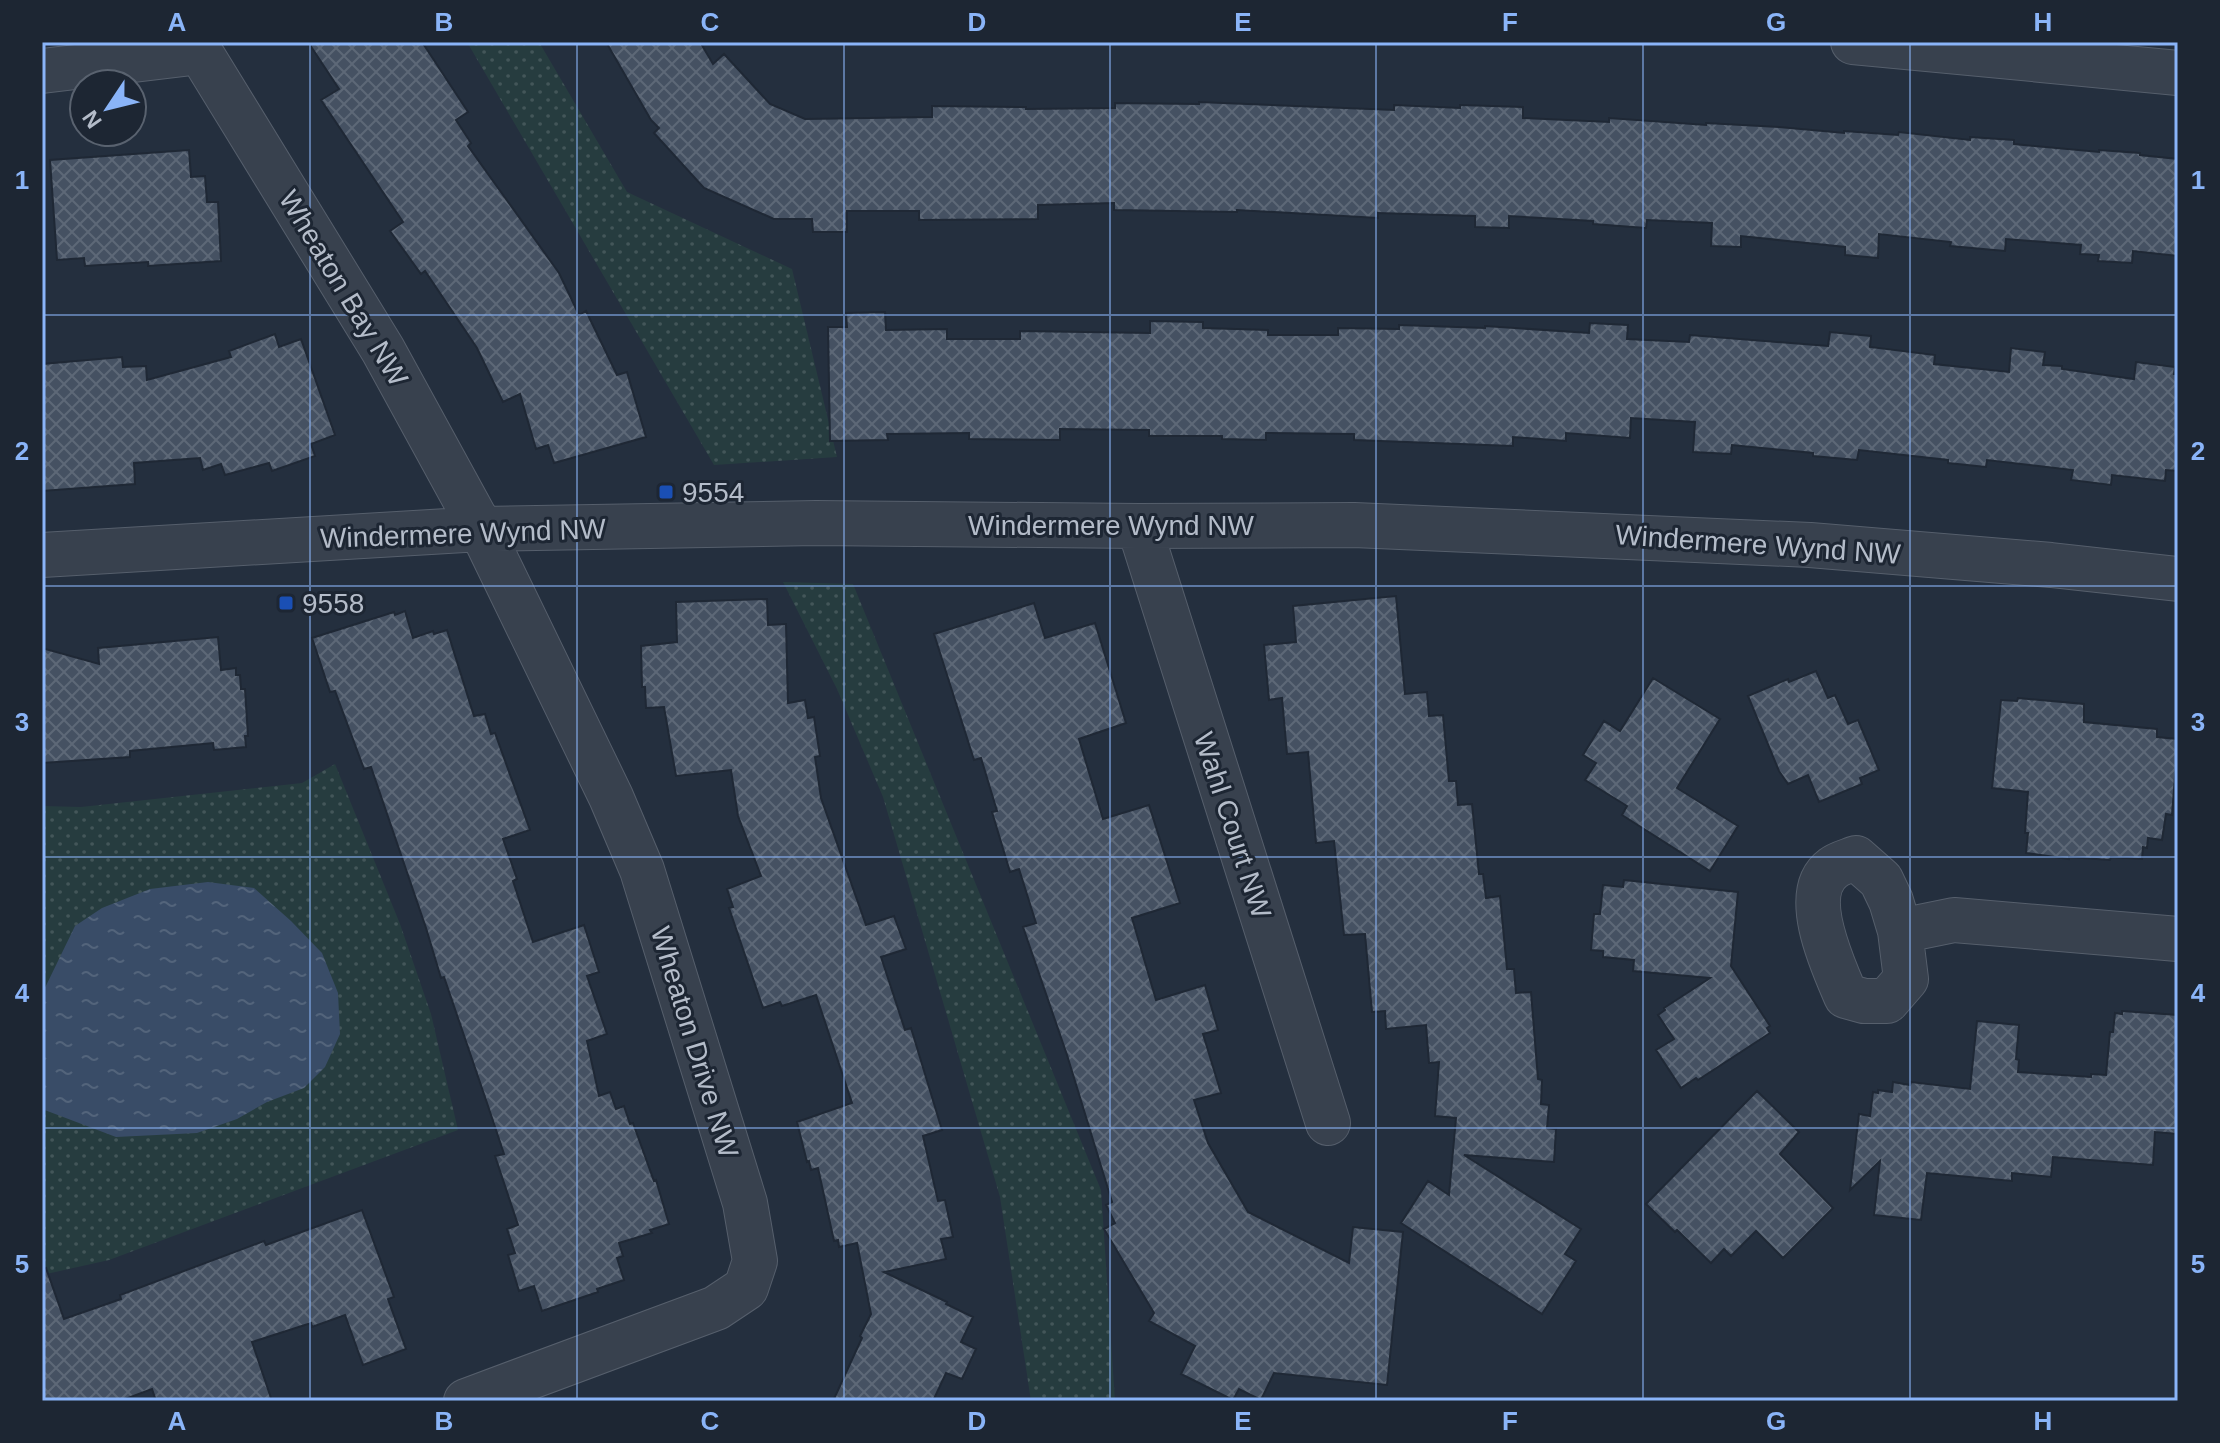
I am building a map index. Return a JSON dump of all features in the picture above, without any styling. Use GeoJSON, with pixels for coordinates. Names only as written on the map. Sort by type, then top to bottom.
{"type":"FeatureCollection","features":[{"type":"Feature","properties":{"kind":"street"},"geometry":{"type":"LineString","coordinates":[[1853,42],[2178,73]]}},
{"type":"Feature","properties":{"kind":"street","name":"Wheaton Bay NW"},"geometry":{"type":"LineString","coordinates":[[42,71],[197,47],[383,350],[481,529]]}},
{"type":"Feature","properties":{"kind":"street","name":"Windermere Wynd NW"},"geometry":{"type":"LineString","coordinates":[[42,555],[481,529],[816,523],[1354,525],[1810,545],[2178,579]]}},
{"type":"Feature","properties":{"kind":"street","name":"Wahl Court NW"},"geometry":{"type":"LineString","coordinates":[[1139,526],[1328,1123]]}},
{"type":"Feature","properties":{"kind":"street","name":"Wheaton Drive NW"},"geometry":{"type":"LineString","coordinates":[[466,1401],[716,1308],[746,1288],[755,1261],[745,1203],[642,870],[611,797],[481,529]]}},
{"type":"Feature","properties":{"kind":"street"},"geometry":{"type":"LineString","coordinates":[[1900,931],[1954,920],[2178,939]]}},
{"type":"Feature","properties":{"kind":"green space"},"geometry":{"type":"Polygon","coordinates":[[[467,42],[539,42],[627,192],[792,269],[837,457],[714,465],[467,42]]]}},
{"type":"Feature","properties":{"kind":"green space"},"geometry":{"type":"Polygon","coordinates":[[[783,582],[853,584],[1101,1190],[1115,1401],[1031,1401],[1000,1197],[883,797],[837,689],[783,582]]]}},
{"type":"Feature","properties":{"kind":"green space"},"geometry":{"type":"Polygon","coordinates":[[[335,764],[400,924],[431,1014],[458,1130],[109,1260],[42,1275],[42,806],[81,807],[302,783],[335,764]]]}},
{"type":"Feature","properties":{"kind":"water"},"geometry":{"type":"Polygon","coordinates":[[[208,882],[254,888],[322,953],[338,993],[340,1034],[325,1067],[304,1088],[267,1102],[237,1119],[197,1133],[116,1137],[42,1109],[42,994],[75,926],[102,908],[150,889],[208,882]]]}},
{"type":"Feature","properties":{"kind":"building"},"geometry":{"type":"Polygon","coordinates":[[[308,42],[422,42],[468,112],[456,120],[471,143],[468,146],[559,273],[579,315],[586,311],[617,375],[627,372],[646,437],[554,463],[548,445],[536,449],[520,394],[503,402],[477,348],[425,271],[421,274],[390,231],[403,222],[321,100],[339,89],[308,42]]]}},
{"type":"Feature","properties":{"kind":"building"},"geometry":{"type":"Polygon","coordinates":[[[606,42],[700,42],[713,64],[724,54],[770,104],[805,119],[932,117],[932,106],[1115,108],[1115,103],[1199,102],[1394,110],[1394,105],[1460,108],[1460,105],[1523,107],[1523,118],[1609,122],[1609,118],[1844,133],[1898,135],[1899,132],[1970,140],[1970,137],[2014,140],[2014,144],[2099,152],[2140,153],[2178,159],[2178,256],[2133,251],[2132,263],[2098,261],[2099,255],[2080,254],[2081,245],[2006,239],[2005,251],[1879,234],[1878,258],[1845,255],[1845,247],[1741,236],[1741,247],[1711,246],[1712,223],[1647,220],[1646,228],[1509,216],[1509,228],[1475,227],[1475,216],[1378,213],[1378,218],[1237,210],[1114,210],[1114,203],[1038,205],[1038,219],[919,220],[919,211],[847,211],[847,232],[813,232],[812,219],[774,219],[704,188],[654,133],[659,128],[651,120],[606,42]]]}},
{"type":"Feature","properties":{"kind":"building"},"geometry":{"type":"Polygon","coordinates":[[[189,150],[191,177],[205,176],[207,202],[218,202],[221,261],[85,266],[84,258],[57,260],[50,160],[189,150]]]}},
{"type":"Feature","properties":{"kind":"building"},"geometry":{"type":"Polygon","coordinates":[[[885,312],[886,330],[947,329],[947,339],[1020,339],[1020,331],[1150,333],[1150,321],[1203,322],[1203,328],[1268,330],[1268,335],[1338,335],[1338,328],[1399,329],[1399,325],[1485,326],[1589,333],[1590,323],[1628,325],[1627,339],[1689,342],[1690,335],[1828,346],[1830,332],[1871,336],[1870,347],[1935,355],[1934,364],[2009,372],[2011,348],[2045,352],[2043,365],[2134,379],[2136,362],[2175,367],[2174,374],[2178,374],[2178,471],[2166,470],[2165,481],[2112,475],[2111,485],[2071,480],[2073,470],[1987,460],[1986,467],[1859,450],[1857,460],[1732,445],[1731,454],[1693,452],[1695,422],[1631,418],[1630,438],[1566,433],[1566,441],[1513,437],[1513,446],[1354,440],[1354,434],[1266,433],[1266,440],[1222,439],[1222,436],[1149,436],[1149,430],[1060,429],[1060,440],[969,439],[969,433],[887,434],[888,440],[830,441],[828,327],[847,327],[846,313],[885,312]]]}},
{"type":"Feature","properties":{"kind":"building"},"geometry":{"type":"Polygon","coordinates":[[[275,334],[279,347],[301,339],[335,435],[311,444],[315,456],[272,471],[269,463],[225,475],[221,464],[203,470],[200,458],[134,463],[135,484],[42,491],[42,364],[122,357],[123,367],[146,366],[147,380],[231,357],[229,351],[275,334]]]}},
{"type":"Feature","properties":{"kind":"building"},"geometry":{"type":"Polygon","coordinates":[[[1396,596],[1405,694],[1427,692],[1429,716],[1443,715],[1449,781],[1456,781],[1458,805],[1472,804],[1479,874],[1483,874],[1486,898],[1500,896],[1507,969],[1514,969],[1516,993],[1531,992],[1538,1079],[1542,1080],[1541,1104],[1549,1105],[1547,1128],[1556,1129],[1554,1162],[1464,1155],[1581,1229],[1565,1254],[1576,1261],[1542,1314],[1401,1223],[1428,1181],[1449,1195],[1456,1118],[1435,1116],[1439,1062],[1429,1063],[1426,1025],[1386,1029],[1385,1011],[1372,1012],[1365,934],[1344,935],[1334,841],[1316,843],[1308,752],[1287,754],[1282,698],[1269,700],[1264,645],[1296,642],[1293,606],[1396,596]]]}},
{"type":"Feature","properties":{"kind":"building"},"geometry":{"type":"Polygon","coordinates":[[[767,599],[768,625],[786,624],[788,703],[805,700],[808,718],[814,717],[820,756],[815,757],[821,798],[866,925],[894,916],[906,949],[881,957],[905,1030],[911,1028],[942,1130],[923,1136],[938,1201],[945,1200],[953,1237],[941,1239],[946,1259],[884,1272],[973,1317],[961,1342],[976,1349],[962,1379],[946,1373],[933,1401],[833,1401],[871,1314],[857,1243],[839,1247],[838,1240],[834,1241],[818,1168],[811,1170],[807,1162],[797,1122],[852,1103],[816,995],[782,1006],[780,1002],[763,1008],[729,908],[733,907],[727,889],[761,876],[738,816],[731,770],[676,776],[664,707],[646,708],[641,646],[677,642],[676,602],[767,599]]]}},
{"type":"Feature","properties":{"kind":"building"},"geometry":{"type":"Polygon","coordinates":[[[1034,603],[1045,638],[1095,623],[1126,723],[1079,739],[1103,819],[1149,805],[1180,903],[1132,918],[1156,1000],[1205,985],[1218,1030],[1203,1034],[1221,1093],[1194,1100],[1208,1143],[1248,1212],[1349,1263],[1353,1227],[1403,1232],[1387,1385],[1274,1373],[1261,1400],[1239,1389],[1233,1400],[1181,1374],[1195,1346],[1149,1321],[1154,1313],[1104,1229],[1115,1223],[1106,1205],[1112,1202],[1067,1055],[1023,927],[1036,923],[1019,869],[1010,872],[992,812],[997,811],[981,758],[974,760],[934,634],[1034,603]]]}},
{"type":"Feature","properties":{"kind":"building"},"geometry":{"type":"Polygon","coordinates":[[[405,611],[413,638],[447,630],[474,716],[485,714],[491,734],[495,733],[530,830],[503,839],[533,942],[584,925],[599,972],[587,976],[607,1034],[587,1041],[599,1096],[610,1092],[616,1109],[624,1106],[656,1180],[669,1224],[619,1243],[623,1256],[617,1258],[624,1280],[542,1311],[534,1286],[519,1291],[508,1255],[515,1253],[507,1229],[518,1225],[495,1156],[504,1154],[371,767],[364,769],[335,691],[330,692],[312,638],[405,611]]]}},
{"type":"Feature","properties":{"kind":"building"},"geometry":{"type":"Polygon","coordinates":[[[218,637],[221,670],[236,668],[241,689],[245,689],[246,747],[214,750],[213,743],[130,751],[130,757],[42,763],[42,648],[99,664],[98,648],[218,637]]]}},
{"type":"Feature","properties":{"kind":"building"},"geometry":{"type":"Polygon","coordinates":[[[1816,671],[1828,698],[1835,695],[1848,724],[1858,720],[1879,770],[1860,778],[1862,784],[1819,802],[1808,775],[1788,784],[1779,771],[1748,696],[1816,671]]]}},
{"type":"Feature","properties":{"kind":"building"},"geometry":{"type":"Polygon","coordinates":[[[1653,678],[1720,719],[1677,788],[1738,826],[1710,871],[1622,815],[1627,806],[1585,780],[1596,763],[1583,755],[1604,721],[1620,731],[1653,678]]]}},
{"type":"Feature","properties":{"kind":"building"},"geometry":{"type":"Polygon","coordinates":[[[2018,698],[2084,704],[2084,722],[2157,729],[2157,737],[2178,739],[2172,815],[2166,814],[2162,840],[2148,838],[2142,859],[2069,859],[2026,853],[2028,792],[1992,788],[2001,700],[2017,701],[2018,698]]]}},
{"type":"Feature","properties":{"kind":"building"},"geometry":{"type":"Polygon","coordinates":[[[1624,880],[1738,892],[1731,966],[1770,1026],[1767,1028],[1770,1033],[1681,1088],[1656,1050],[1674,1039],[1658,1015],[1710,978],[1633,971],[1634,960],[1603,957],[1603,951],[1591,950],[1594,914],[1600,914],[1603,885],[1623,887],[1624,880]]]}},
{"type":"Feature","properties":{"kind":"building"},"geometry":{"type":"Polygon","coordinates":[[[2122,1011],[2178,1015],[2178,1134],[2155,1132],[2153,1165],[2053,1157],[2051,1177],[2012,1173],[2012,1181],[1927,1173],[1921,1220],[1874,1215],[1880,1161],[1850,1190],[1859,1114],[1870,1116],[1873,1092],[1892,1092],[1893,1082],[1970,1089],[1977,1021],[2019,1025],[2018,1072],[2091,1077],[2091,1074],[2106,1075],[2110,1032],[2113,1032],[2115,1013],[2122,1014],[2122,1011]]]}},
{"type":"Feature","properties":{"kind":"building"},"geometry":{"type":"Polygon","coordinates":[[[1757,1091],[1799,1132],[1780,1154],[1833,1208],[1783,1258],[1756,1231],[1731,1256],[1724,1249],[1711,1263],[1646,1204],[1757,1091]]]}},
{"type":"Feature","properties":{"kind":"building"},"geometry":{"type":"Polygon","coordinates":[[[362,1210],[394,1297],[388,1299],[406,1349],[363,1365],[345,1315],[252,1342],[272,1401],[156,1401],[152,1389],[120,1401],[42,1401],[42,1269],[46,1268],[64,1319],[264,1241],[266,1245],[362,1210]]]}},
{"type":"Feature","properties":{"kind":"place","name":"9554"},"geometry":{"type":"Point","coordinates":[666,492]}},
{"type":"Feature","properties":{"kind":"place","name":"9558"},"geometry":{"type":"Point","coordinates":[286,603]}}]}
